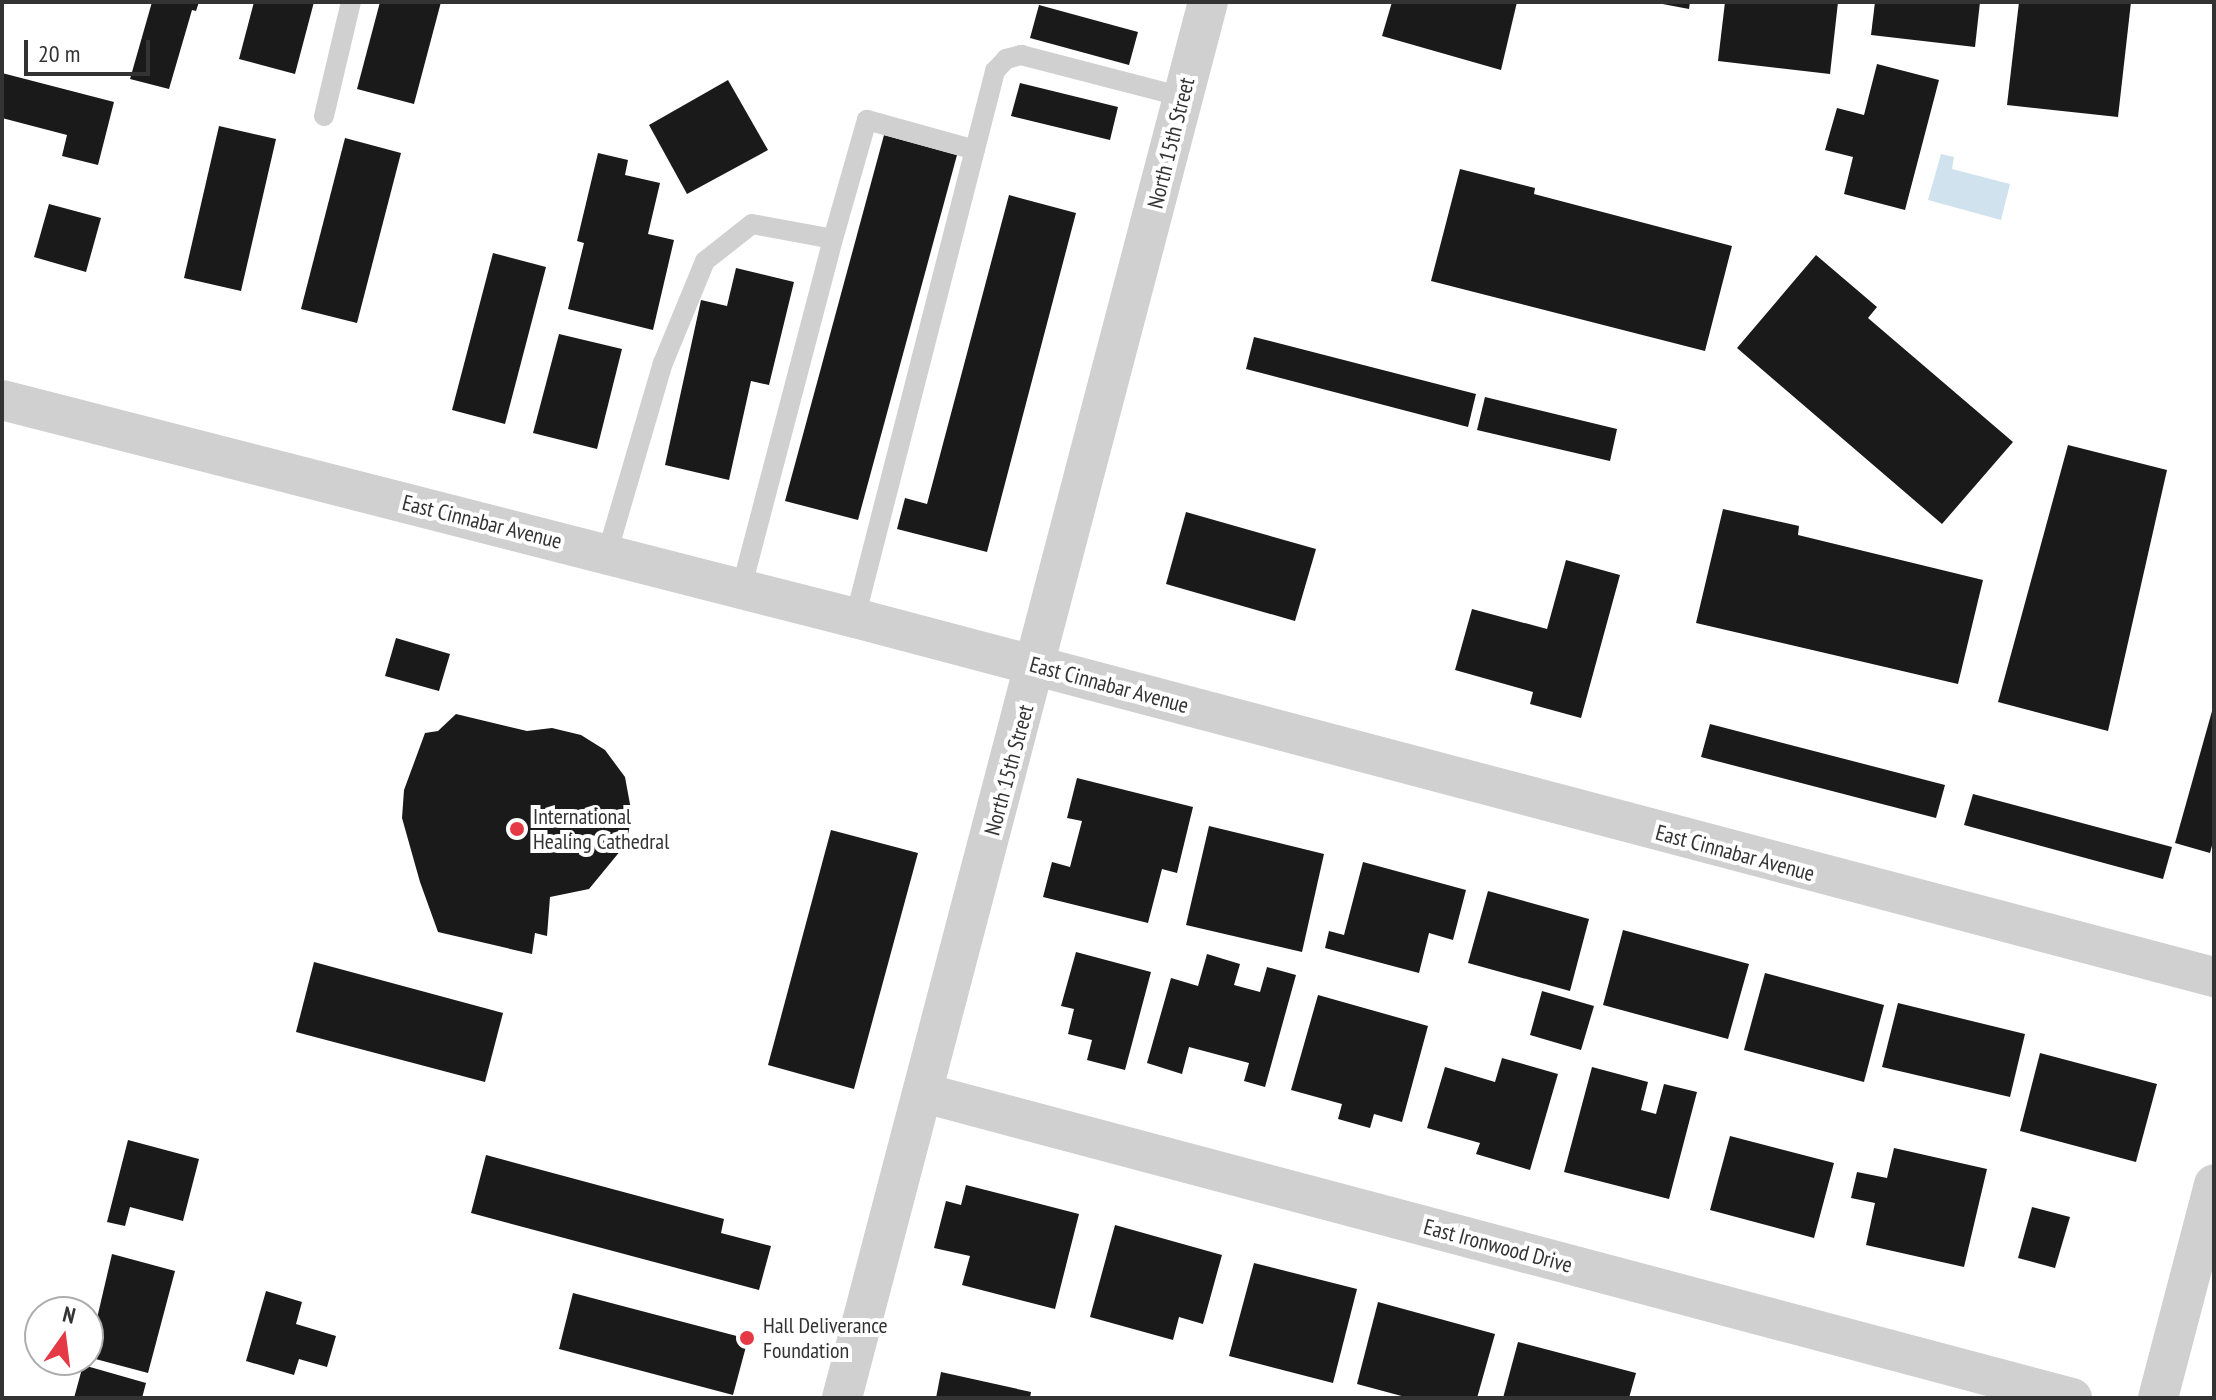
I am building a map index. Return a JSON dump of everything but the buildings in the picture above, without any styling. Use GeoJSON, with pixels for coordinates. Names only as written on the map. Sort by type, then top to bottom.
{"type":"FeatureCollection","features":[{"type":"Feature","properties":{"kind":"street","name":"North 15th Street"},"geometry":{"type":"LineString","coordinates":[[842,1398],[1037,666],[1208,2]]}},
{"type":"Feature","properties":{"kind":"street","name":"East Cinnabar Avenue"},"geometry":{"type":"LineString","coordinates":[[2,400],[855,618],[2214,977]]}},
{"type":"Feature","properties":{"kind":"street","name":"East Ironwood Drive"},"geometry":{"type":"LineString","coordinates":[[924,1093],[2072,1398]]}},
{"type":"Feature","properties":{"kind":"street"},"geometry":{"type":"LineString","coordinates":[[2158,1398],[2214,1184]]}},
{"type":"Feature","properties":{"kind":"lane"},"geometry":{"type":"LineString","coordinates":[[324,116],[351,2]]}},
{"type":"Feature","properties":{"kind":"lane"},"geometry":{"type":"LineString","coordinates":[[855,618],[995,71],[1006,59],[1021,55],[1183,97]]}},
{"type":"Feature","properties":{"kind":"lane"},"geometry":{"type":"LineString","coordinates":[[741,589],[867,120],[975,150]]}},
{"type":"Feature","properties":{"kind":"lane"},"geometry":{"type":"LineString","coordinates":[[607,554],[663,363],[705,261],[752,224],[833,239]]}},
{"type":"Feature","properties":{"kind":"water"},"geometry":{"type":"Polygon","coordinates":[[[1941,154],[1954,157],[1952,169],[2010,184],[2001,220],[1928,200],[1941,154]]]}},
{"type":"Feature","properties":{"kind":"place","name":"International Healing Cathedral"},"geometry":{"type":"Point","coordinates":[517,829]}},
{"type":"Feature","properties":{"kind":"place","name":"Hall Deliverance Foundation"},"geometry":{"type":"Point","coordinates":[747,1338]}}]}
